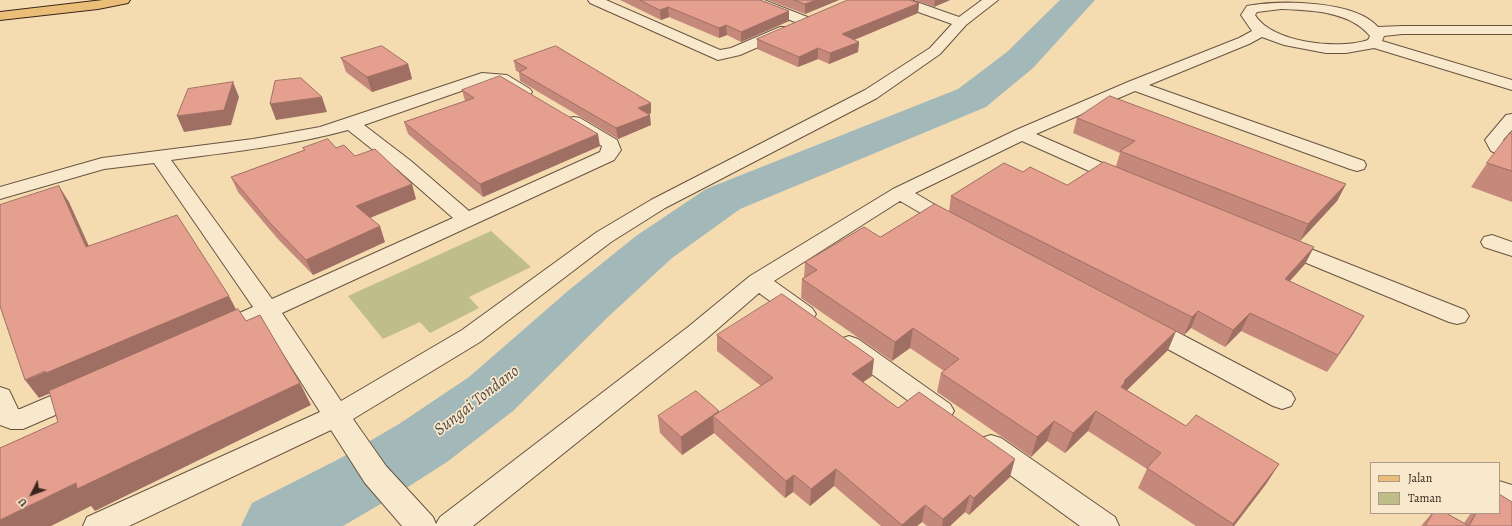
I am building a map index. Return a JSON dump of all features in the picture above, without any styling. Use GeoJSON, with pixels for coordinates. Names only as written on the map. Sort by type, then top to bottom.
{"type":"FeatureCollection","features":[{"type":"Feature","properties":{"kind":"main road"},"geometry":{"type":"LineString","coordinates":[[0,16],[98,5],[123,0]]}},
{"type":"Feature","properties":{"kind":"street"},"geometry":{"type":"LineString","coordinates":[[594,0],[718,55],[735,52],[819,15]]}},
{"type":"Feature","properties":{"kind":"street"},"geometry":{"type":"LineString","coordinates":[[752,0],[805,21]]}},
{"type":"Feature","properties":{"kind":"street"},"geometry":{"type":"LineString","coordinates":[[898,0],[961,22]]}},
{"type":"Feature","properties":{"kind":"street"},"geometry":{"type":"LineString","coordinates":[[98,526],[337,416],[471,336],[604,238],[658,204],[871,94],[935,52],[961,22],[991,0]]}},
{"type":"Feature","properties":{"kind":"street"},"geometry":{"type":"LineString","coordinates":[[1253,36],[1248,19],[1248,12],[1256,6],[1279,3],[1299,4],[1331,9],[1371,36],[1407,54],[1512,85]]}},
{"type":"Feature","properties":{"kind":"street"},"geometry":{"type":"LineString","coordinates":[[450,526],[697,333],[758,281],[900,193],[1022,134],[1134,85],[1253,36],[1280,39],[1302,45],[1330,49],[1351,49],[1371,36],[1402,30],[1512,30]]}},
{"type":"Feature","properties":{"kind":"street"},"geometry":{"type":"LineString","coordinates":[[1253,36],[1280,39]]}},
{"type":"Feature","properties":{"kind":"street"},"geometry":{"type":"LineString","coordinates":[[0,193],[82,168],[322,132],[351,124],[487,78],[501,78],[540,101]]}},
{"type":"Feature","properties":{"kind":"street"},"geometry":{"type":"LineString","coordinates":[[1134,85],[1357,165]]}},
{"type":"Feature","properties":{"kind":"street"},"geometry":{"type":"LineString","coordinates":[[203,339],[268,311],[466,219],[607,156],[612,150],[611,144],[559,113]]}},
{"type":"Feature","properties":{"kind":"street"},"geometry":{"type":"LineString","coordinates":[[1512,119],[1494,140],[1498,147],[1512,154]]}},
{"type":"Feature","properties":{"kind":"street"},"geometry":{"type":"LineString","coordinates":[[351,124],[404,165],[466,219]]}},
{"type":"Feature","properties":{"kind":"street"},"geometry":{"type":"LineString","coordinates":[[1022,134],[1061,153],[1142,187]]}},
{"type":"Feature","properties":{"kind":"street"},"geometry":{"type":"LineString","coordinates":[[159,157],[268,311],[337,416],[351,440],[413,517]]}},
{"type":"Feature","properties":{"kind":"street"},"geometry":{"type":"LineString","coordinates":[[900,193],[970,233]]}},
{"type":"Feature","properties":{"kind":"street"},"geometry":{"type":"LineString","coordinates":[[1266,238],[1457,316]]}},
{"type":"Feature","properties":{"kind":"street"},"geometry":{"type":"LineString","coordinates":[[1492,242],[1512,250]]}},
{"type":"Feature","properties":{"kind":"street"},"geometry":{"type":"LineString","coordinates":[[758,281],[1104,526]]}},
{"type":"Feature","properties":{"kind":"street"},"geometry":{"type":"LineString","coordinates":[[1129,318],[1282,399]]}},
{"type":"Feature","properties":{"kind":"street"},"geometry":{"type":"LineString","coordinates":[[0,396],[7,415],[11,419],[23,418],[102,384]]}},
{"type":"Feature","properties":{"kind":"street"},"geometry":{"type":"LineString","coordinates":[[1500,493],[1512,499]]}},
{"type":"Feature","properties":{"kind":"green space"},"geometry":{"type":"Polygon","coordinates":[[[491,231],[531,267],[469,297],[479,308],[430,333],[420,322],[383,339],[348,296],[491,231]]]}},
{"type":"Feature","properties":{"kind":"building"},"geometry":{"type":"Polygon","coordinates":[[[640,0],[760,0],[789,11],[741,32],[726,25],[719,28],[668,7],[660,10],[640,0]]]}},
{"type":"Feature","properties":{"kind":"building"},"geometry":{"type":"Polygon","coordinates":[[[794,0],[816,0],[805,4],[794,0]]]}},
{"type":"Feature","properties":{"kind":"building"},"geometry":{"type":"Polygon","coordinates":[[[848,0],[909,0],[919,3],[842,34],[859,42],[830,53],[818,48],[799,57],[757,39],[848,0]]]}},
{"type":"Feature","properties":{"kind":"building"},"geometry":{"type":"Polygon","coordinates":[[[382,46],[408,64],[367,77],[341,58],[382,46]]]}},
{"type":"Feature","properties":{"kind":"building"},"geometry":{"type":"Polygon","coordinates":[[[556,46],[651,103],[638,108],[650,115],[616,128],[519,72],[527,68],[514,61],[556,46]]]}},
{"type":"Feature","properties":{"kind":"building"},"geometry":{"type":"Polygon","coordinates":[[[500,76],[598,134],[480,184],[404,122],[474,98],[462,90],[500,76]]]}},
{"type":"Feature","properties":{"kind":"building"},"geometry":{"type":"Polygon","coordinates":[[[301,78],[322,97],[270,104],[275,81],[301,78]]]}},
{"type":"Feature","properties":{"kind":"building"},"geometry":{"type":"Polygon","coordinates":[[[233,82],[224,110],[177,116],[188,89],[233,82]]]}},
{"type":"Feature","properties":{"kind":"building"},"geometry":{"type":"Polygon","coordinates":[[[1110,96],[1346,184],[1308,224],[1120,151],[1135,141],[1077,118],[1110,96]]]}},
{"type":"Feature","properties":{"kind":"building"},"geometry":{"type":"Polygon","coordinates":[[[1510,133],[1512,134],[1512,171],[1487,163],[1510,133]]]}},
{"type":"Feature","properties":{"kind":"building"},"geometry":{"type":"Polygon","coordinates":[[[328,139],[336,148],[344,145],[355,156],[375,149],[412,184],[356,206],[380,226],[306,260],[270,223],[231,177],[305,150],[303,148],[328,139]]]}},
{"type":"Feature","properties":{"kind":"building"},"geometry":{"type":"Polygon","coordinates":[[[1104,162],[1314,247],[1285,279],[1364,316],[1338,355],[1250,313],[1233,330],[1198,311],[1192,317],[951,196],[1004,163],[1023,172],[1030,167],[1067,185],[1104,162]]]}},
{"type":"Feature","properties":{"kind":"building"},"geometry":{"type":"Polygon","coordinates":[[[59,186],[86,247],[177,215],[229,296],[46,373],[45,371],[25,380],[0,306],[0,205],[59,186]]]}},
{"type":"Feature","properties":{"kind":"building"},"geometry":{"type":"Polygon","coordinates":[[[935,204],[1176,331],[1124,381],[1125,382],[1121,387],[1186,426],[1196,415],[1279,464],[1233,524],[1147,468],[1161,453],[1096,411],[1073,433],[1054,421],[1037,437],[941,373],[959,359],[913,328],[895,342],[802,279],[817,270],[805,262],[864,227],[880,237],[935,204]]]}},
{"type":"Feature","properties":{"kind":"building"},"geometry":{"type":"Polygon","coordinates":[[[782,294],[874,359],[852,374],[898,408],[919,392],[1015,459],[974,498],[970,495],[943,519],[925,505],[902,525],[836,469],[811,489],[794,475],[786,481],[713,416],[773,378],[717,335],[782,294]]]}},
{"type":"Feature","properties":{"kind":"building"},"geometry":{"type":"Polygon","coordinates":[[[238,309],[246,321],[260,315],[300,383],[77,489],[76,483],[0,520],[0,448],[58,422],[49,391],[238,309]]]}},
{"type":"Feature","properties":{"kind":"building"},"geometry":{"type":"Polygon","coordinates":[[[696,391],[719,411],[681,437],[658,416],[696,391]]]}},
{"type":"Feature","properties":{"kind":"building"},"geometry":{"type":"Polygon","coordinates":[[[1500,495],[1512,502],[1512,526],[1469,526],[1475,514],[1500,514],[1500,495]]]}},
{"type":"Feature","properties":{"kind":"building"},"geometry":{"type":"Polygon","coordinates":[[[1432,514],[1448,514],[1469,526],[1425,526],[1432,514]]]}},
{"type":"Feature","properties":{"kind":"waterway","name":"Sungai Tondano"},"geometry":{"type":"LineString","coordinates":[[278,526],[364,479],[423,443],[491,394],[589,303],[654,247],[723,199],[972,98],[1020,60],[1079,0]]}}]}
